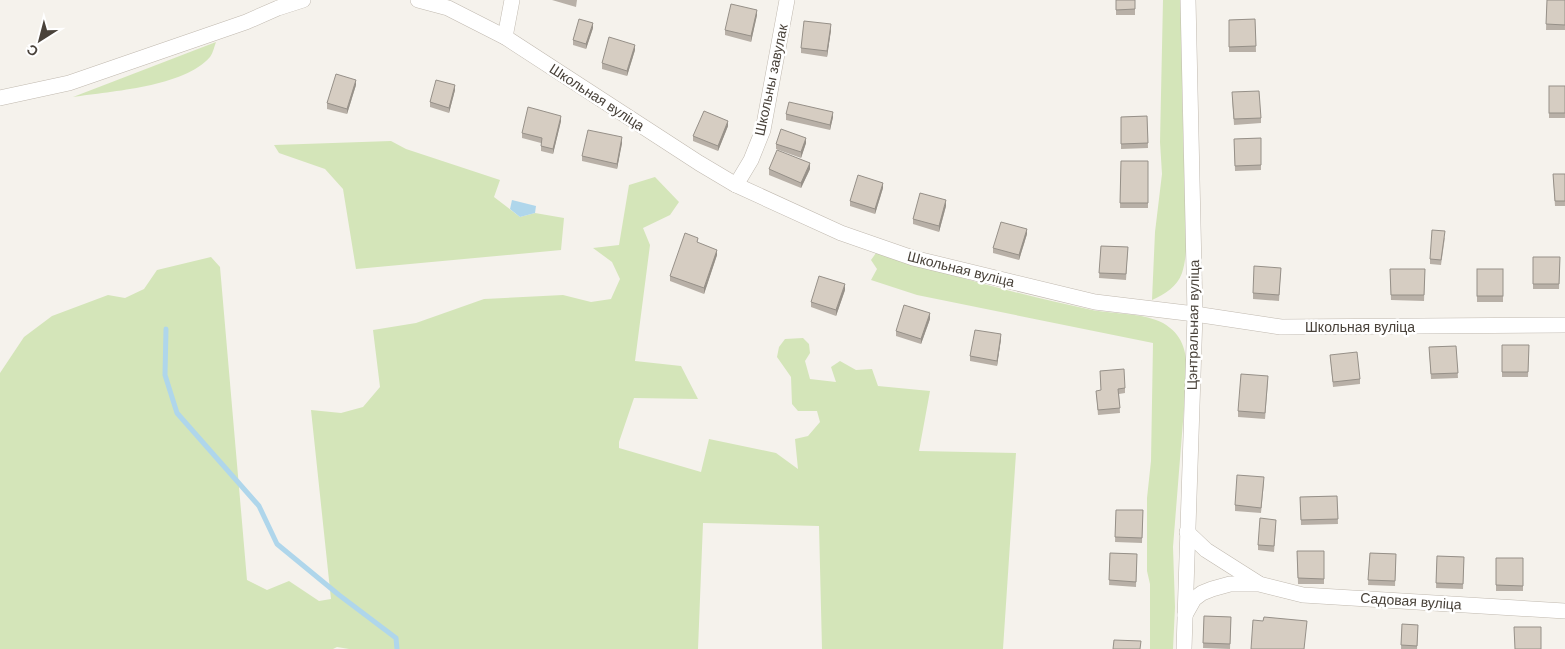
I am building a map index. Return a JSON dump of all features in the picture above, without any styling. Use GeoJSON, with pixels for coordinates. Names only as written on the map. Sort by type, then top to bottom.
{"type":"FeatureCollection","features":[{"type":"Feature","properties":{"kind":"street"},"geometry":{"type":"LineString","coordinates":[[0,98],[69,83],[246,22],[278,8],[303,0]]}},
{"type":"Feature","properties":{"kind":"street","name":"Школьная вуліца"},"geometry":{"type":"LineString","coordinates":[[418,0],[448,8],[505,37],[736,185],[841,233],[913,258],[1095,302],[1281,327],[1565,325]]}},
{"type":"Feature","properties":{"kind":"street"},"geometry":{"type":"LineString","coordinates":[[505,37],[512,0]]}},
{"type":"Feature","properties":{"kind":"street","name":"Школьны завулак"},"geometry":{"type":"LineString","coordinates":[[736,185],[751,160],[763,130],[787,0]]}},
{"type":"Feature","properties":{"kind":"street","name":"Цэнтральная вуліца"},"geometry":{"type":"LineString","coordinates":[[1184,649],[1195,314],[1188,0]]}},
{"type":"Feature","properties":{"kind":"street","name":"Садовая вуліца"},"geometry":{"type":"LineString","coordinates":[[1187,532],[1206,550],[1259,584]]}},
{"type":"Feature","properties":{"kind":"street","name":"Садовая вуліца"},"geometry":{"type":"LineString","coordinates":[[1185,615],[1194,600],[1202,593],[1230,584],[1259,584],[1303,595],[1565,611]]}},
{"type":"Feature","properties":{"kind":"green space"},"geometry":{"type":"Polygon","coordinates":[[[1163,0],[1182,0],[1183,120],[1187,233],[1185,262],[1180,278],[1170,289],[1152,300],[1155,232],[1162,174],[1160,142],[1163,0]]]}},
{"type":"Feature","properties":{"kind":"green space"},"geometry":{"type":"Polygon","coordinates":[[[216,42],[210,57],[198,67],[183,75],[127,90],[73,97],[216,42]]]}},
{"type":"Feature","properties":{"kind":"green space"},"geometry":{"type":"Polygon","coordinates":[[[391,141],[406,149],[500,180],[494,197],[520,217],[535,213],[564,218],[561,250],[356,269],[343,189],[325,169],[279,153],[274,145],[391,141]]]}},
{"type":"Feature","properties":{"kind":"green space"},"geometry":{"type":"Polygon","coordinates":[[[655,177],[679,202],[670,215],[643,228],[650,245],[635,361],[681,366],[698,399],[634,398],[619,442],[619,448],[701,472],[709,439],[776,453],[798,469],[795,439],[808,436],[820,422],[817,411],[798,411],[792,404],[791,377],[777,357],[779,347],[785,339],[803,338],[809,344],[810,353],[805,361],[810,379],[836,382],[831,367],[840,361],[856,370],[872,369],[878,386],[930,391],[919,451],[1016,453],[1003,649],[822,649],[819,526],[703,523],[698,649],[349,649],[337,647],[333,649],[0,649],[0,373],[24,337],[52,316],[108,295],[125,298],[144,289],[157,270],[211,257],[220,267],[247,580],[267,590],[289,581],[319,601],[331,599],[311,410],[341,413],[363,407],[380,387],[373,330],[416,323],[484,299],[563,295],[591,302],[611,299],[620,279],[612,262],[593,248],[619,245],[629,185],[655,177]]]}},
{"type":"Feature","properties":{"kind":"green space"},"geometry":{"type":"Polygon","coordinates":[[[876,253],[1037,298],[1092,310],[1147,317],[1163,323],[1179,338],[1186,356],[1187,371],[1173,547],[1175,607],[1173,649],[1150,649],[1147,498],[1151,461],[1153,343],[917,295],[871,280],[877,269],[871,260],[876,253]]]}},
{"type":"Feature","properties":{"kind":"water"},"geometry":{"type":"Polygon","coordinates":[[[512,200],[536,206],[535,213],[520,217],[510,209],[512,200]]]}},
{"type":"Feature","properties":{"kind":"building"},"geometry":{"type":"Polygon","coordinates":[[[1116,0],[1135,0],[1135,9],[1116,10],[1116,0]]]}},
{"type":"Feature","properties":{"kind":"building"},"geometry":{"type":"Polygon","coordinates":[[[1547,0],[1565,0],[1565,25],[1546,24],[1547,0]]]}},
{"type":"Feature","properties":{"kind":"building"},"geometry":{"type":"Polygon","coordinates":[[[731,4],[757,10],[751,36],[725,30],[731,4]]]}},
{"type":"Feature","properties":{"kind":"building"},"geometry":{"type":"Polygon","coordinates":[[[579,19],[593,23],[586,44],[573,40],[579,19]]]}},
{"type":"Feature","properties":{"kind":"building"},"geometry":{"type":"Polygon","coordinates":[[[1255,19],[1256,46],[1229,47],[1229,20],[1255,19]]]}},
{"type":"Feature","properties":{"kind":"building"},"geometry":{"type":"Polygon","coordinates":[[[804,21],[831,24],[827,51],[801,48],[804,21]]]}},
{"type":"Feature","properties":{"kind":"building"},"geometry":{"type":"Polygon","coordinates":[[[609,37],[635,45],[627,71],[602,63],[609,37]]]}},
{"type":"Feature","properties":{"kind":"building"},"geometry":{"type":"Polygon","coordinates":[[[336,74],[356,80],[347,109],[327,103],[336,74]]]}},
{"type":"Feature","properties":{"kind":"building"},"geometry":{"type":"Polygon","coordinates":[[[436,80],[455,85],[449,108],[430,102],[436,80]]]}},
{"type":"Feature","properties":{"kind":"building"},"geometry":{"type":"Polygon","coordinates":[[[1549,86],[1565,86],[1565,113],[1549,113],[1549,86]]]}},
{"type":"Feature","properties":{"kind":"building"},"geometry":{"type":"Polygon","coordinates":[[[1259,91],[1261,118],[1234,119],[1232,92],[1259,91]]]}},
{"type":"Feature","properties":{"kind":"building"},"geometry":{"type":"Polygon","coordinates":[[[789,102],[833,112],[830,125],[786,114],[789,102]]]}},
{"type":"Feature","properties":{"kind":"building"},"geometry":{"type":"Polygon","coordinates":[[[528,107],[561,116],[553,149],[541,146],[542,138],[522,133],[528,107]]]}},
{"type":"Feature","properties":{"kind":"building"},"geometry":{"type":"Polygon","coordinates":[[[704,111],[728,121],[718,146],[693,136],[704,111]]]}},
{"type":"Feature","properties":{"kind":"building"},"geometry":{"type":"Polygon","coordinates":[[[1147,116],[1148,143],[1121,144],[1121,117],[1147,116]]]}},
{"type":"Feature","properties":{"kind":"building"},"geometry":{"type":"Polygon","coordinates":[[[781,129],[806,138],[801,152],[776,144],[781,129]]]}},
{"type":"Feature","properties":{"kind":"building"},"geometry":{"type":"Polygon","coordinates":[[[588,130],[622,137],[617,164],[582,156],[588,130]]]}},
{"type":"Feature","properties":{"kind":"building"},"geometry":{"type":"Polygon","coordinates":[[[1261,138],[1261,165],[1235,166],[1234,139],[1261,138]]]}},
{"type":"Feature","properties":{"kind":"building"},"geometry":{"type":"Polygon","coordinates":[[[777,150],[810,163],[801,183],[769,169],[777,150]]]}},
{"type":"Feature","properties":{"kind":"building"},"geometry":{"type":"Polygon","coordinates":[[[1121,161],[1148,161],[1148,203],[1120,203],[1121,161]]]}},
{"type":"Feature","properties":{"kind":"building"},"geometry":{"type":"Polygon","coordinates":[[[1553,174],[1565,174],[1565,201],[1555,201],[1553,174]]]}},
{"type":"Feature","properties":{"kind":"building"},"geometry":{"type":"Polygon","coordinates":[[[858,175],[883,183],[875,209],[850,201],[858,175]]]}},
{"type":"Feature","properties":{"kind":"building"},"geometry":{"type":"Polygon","coordinates":[[[920,193],[946,200],[939,226],[913,219],[920,193]]]}},
{"type":"Feature","properties":{"kind":"building"},"geometry":{"type":"Polygon","coordinates":[[[1001,222],[1027,229],[1019,255],[993,248],[1001,222]]]}},
{"type":"Feature","properties":{"kind":"building"},"geometry":{"type":"Polygon","coordinates":[[[1432,230],[1445,231],[1441,260],[1430,259],[1432,230]]]}},
{"type":"Feature","properties":{"kind":"building"},"geometry":{"type":"Polygon","coordinates":[[[685,233],[698,238],[697,242],[717,250],[704,288],[670,276],[685,233]]]}},
{"type":"Feature","properties":{"kind":"building"},"geometry":{"type":"Polygon","coordinates":[[[1101,246],[1128,247],[1126,274],[1099,273],[1101,246]]]}},
{"type":"Feature","properties":{"kind":"building"},"geometry":{"type":"Polygon","coordinates":[[[1533,257],[1560,257],[1559,284],[1533,284],[1533,257]]]}},
{"type":"Feature","properties":{"kind":"building"},"geometry":{"type":"Polygon","coordinates":[[[1254,266],[1281,268],[1279,295],[1253,293],[1254,266]]]}},
{"type":"Feature","properties":{"kind":"building"},"geometry":{"type":"Polygon","coordinates":[[[1390,269],[1425,269],[1424,295],[1391,295],[1390,269]]]}},
{"type":"Feature","properties":{"kind":"building"},"geometry":{"type":"Polygon","coordinates":[[[1477,269],[1503,269],[1503,296],[1477,296],[1477,269]]]}},
{"type":"Feature","properties":{"kind":"building"},"geometry":{"type":"Polygon","coordinates":[[[819,276],[845,284],[836,310],[811,302],[819,276]]]}},
{"type":"Feature","properties":{"kind":"building"},"geometry":{"type":"Polygon","coordinates":[[[904,305],[930,313],[921,339],[896,331],[904,305]]]}},
{"type":"Feature","properties":{"kind":"building"},"geometry":{"type":"Polygon","coordinates":[[[975,330],[1001,334],[997,361],[970,356],[975,330]]]}},
{"type":"Feature","properties":{"kind":"building"},"geometry":{"type":"Polygon","coordinates":[[[1502,345],[1529,345],[1528,372],[1502,372],[1502,345]]]}},
{"type":"Feature","properties":{"kind":"building"},"geometry":{"type":"Polygon","coordinates":[[[1456,346],[1458,373],[1431,374],[1429,347],[1456,346]]]}},
{"type":"Feature","properties":{"kind":"building"},"geometry":{"type":"Polygon","coordinates":[[[1357,352],[1360,379],[1333,382],[1330,355],[1357,352]]]}},
{"type":"Feature","properties":{"kind":"building"},"geometry":{"type":"Polygon","coordinates":[[[1124,369],[1125,388],[1118,389],[1120,408],[1098,410],[1096,391],[1101,390],[1100,371],[1124,369]]]}},
{"type":"Feature","properties":{"kind":"building"},"geometry":{"type":"Polygon","coordinates":[[[1241,374],[1268,376],[1265,413],[1238,411],[1241,374]]]}},
{"type":"Feature","properties":{"kind":"building"},"geometry":{"type":"Polygon","coordinates":[[[1237,475],[1264,477],[1261,508],[1235,505],[1237,475]]]}},
{"type":"Feature","properties":{"kind":"building"},"geometry":{"type":"Polygon","coordinates":[[[1337,496],[1338,519],[1301,520],[1300,497],[1337,496]]]}},
{"type":"Feature","properties":{"kind":"building"},"geometry":{"type":"Polygon","coordinates":[[[1116,510],[1143,510],[1142,538],[1115,537],[1116,510]]]}},
{"type":"Feature","properties":{"kind":"building"},"geometry":{"type":"Polygon","coordinates":[[[1260,518],[1276,520],[1274,546],[1258,545],[1260,518]]]}},
{"type":"Feature","properties":{"kind":"building"},"geometry":{"type":"Polygon","coordinates":[[[1297,551],[1324,551],[1324,579],[1298,578],[1297,551]]]}},
{"type":"Feature","properties":{"kind":"building"},"geometry":{"type":"Polygon","coordinates":[[[1110,553],[1137,554],[1136,582],[1109,580],[1110,553]]]}},
{"type":"Feature","properties":{"kind":"building"},"geometry":{"type":"Polygon","coordinates":[[[1370,553],[1396,554],[1395,581],[1368,580],[1370,553]]]}},
{"type":"Feature","properties":{"kind":"building"},"geometry":{"type":"Polygon","coordinates":[[[1437,556],[1464,557],[1463,584],[1436,583],[1437,556]]]}},
{"type":"Feature","properties":{"kind":"building"},"geometry":{"type":"Polygon","coordinates":[[[1496,558],[1523,558],[1523,586],[1496,585],[1496,558]]]}},
{"type":"Feature","properties":{"kind":"building"},"geometry":{"type":"Polygon","coordinates":[[[1204,616],[1231,617],[1230,644],[1203,643],[1204,616]]]}},
{"type":"Feature","properties":{"kind":"building"},"geometry":{"type":"Polygon","coordinates":[[[1264,617],[1307,621],[1304,649],[1251,649],[1253,620],[1263,621],[1264,617]]]}},
{"type":"Feature","properties":{"kind":"building"},"geometry":{"type":"Polygon","coordinates":[[[1402,624],[1418,625],[1417,646],[1401,645],[1402,624]]]}},
{"type":"Feature","properties":{"kind":"building"},"geometry":{"type":"Polygon","coordinates":[[[1514,627],[1541,627],[1541,649],[1515,649],[1514,627]]]}},
{"type":"Feature","properties":{"kind":"building"},"geometry":{"type":"Polygon","coordinates":[[[1114,640],[1141,641],[1140,649],[1113,649],[1114,640]]]}},
{"type":"Feature","properties":{"kind":"waterway"},"geometry":{"type":"LineString","coordinates":[[166,329],[165,375],[177,413],[259,506],[277,544],[339,595],[396,638],[397,649]]}}]}
